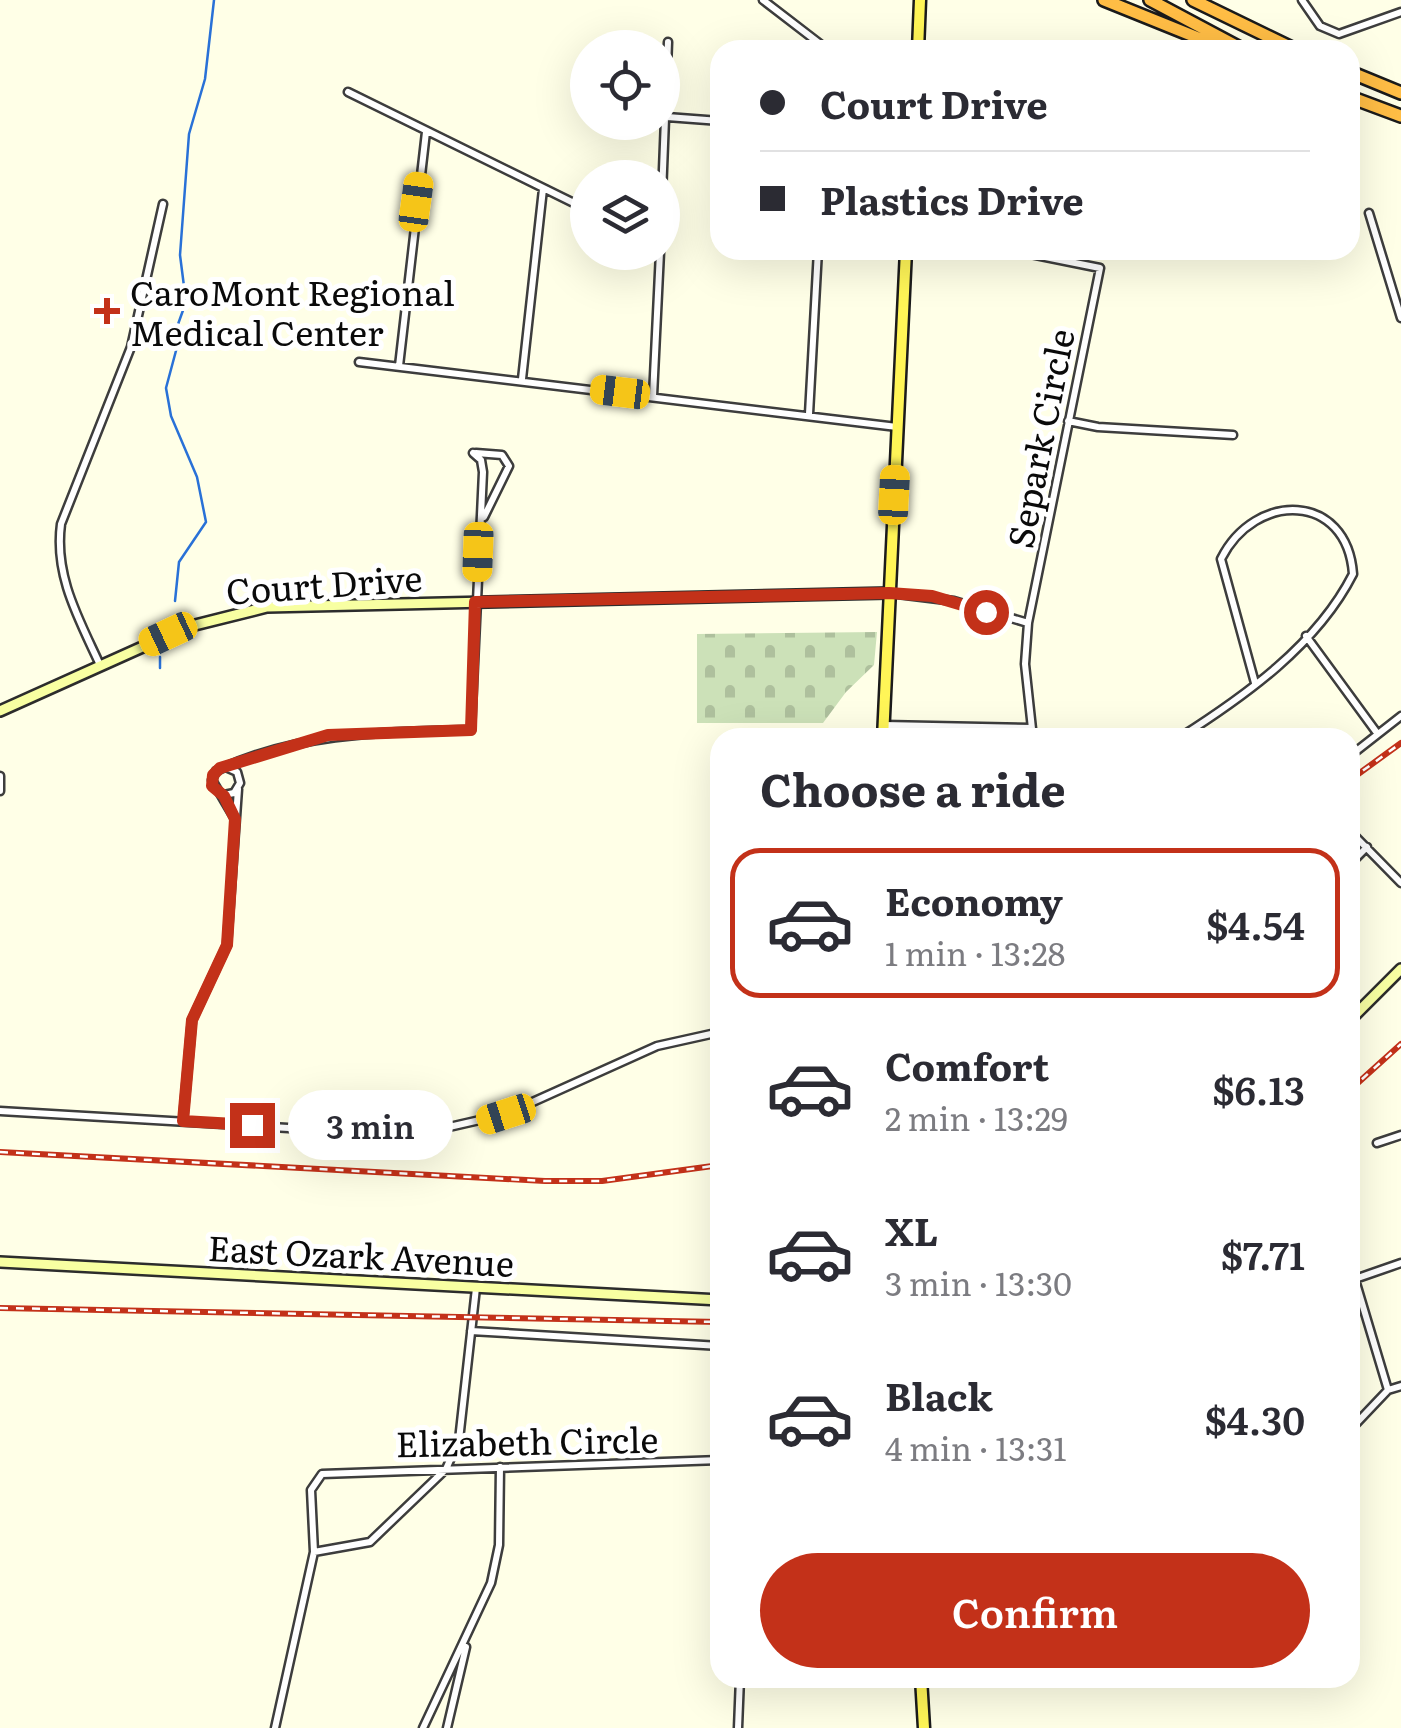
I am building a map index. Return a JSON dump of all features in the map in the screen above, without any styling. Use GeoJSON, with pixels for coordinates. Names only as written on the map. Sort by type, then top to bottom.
{"type":"FeatureCollection","features":[{"type":"Feature","properties":{"kind":"highway"},"geometry":{"type":"LineString","coordinates":[[1104,0],[1203,40]]}},
{"type":"Feature","properties":{"kind":"highway"},"geometry":{"type":"LineString","coordinates":[[1150,0],[1225,40]]}},
{"type":"Feature","properties":{"kind":"highway"},"geometry":{"type":"LineString","coordinates":[[1194,0],[1276,40]]}},
{"type":"Feature","properties":{"kind":"highway"},"geometry":{"type":"LineString","coordinates":[[1360,76],[1401,93]]}},
{"type":"Feature","properties":{"kind":"highway"},"geometry":{"type":"LineString","coordinates":[[1360,101],[1401,116]]}},
{"type":"Feature","properties":{"kind":"main road"},"geometry":{"type":"LineString","coordinates":[[918,40],[920,0]]}},
{"type":"Feature","properties":{"kind":"main road"},"geometry":{"type":"LineString","coordinates":[[883,728],[905,260]]}},
{"type":"Feature","properties":{"kind":"main road"},"geometry":{"type":"LineString","coordinates":[[922,1688],[924,1728]]}},
{"type":"Feature","properties":{"kind":"street"},"geometry":{"type":"LineString","coordinates":[[763,0],[815,40]]}},
{"type":"Feature","properties":{"kind":"street"},"geometry":{"type":"LineString","coordinates":[[1302,0],[1320,26],[1338,34],[1401,12]]}},
{"type":"Feature","properties":{"kind":"street"},"geometry":{"type":"LineString","coordinates":[[348,92],[570,201]]}},
{"type":"Feature","properties":{"kind":"street"},"geometry":{"type":"LineString","coordinates":[[680,118],[710,120]]}},
{"type":"Feature","properties":{"kind":"street"},"geometry":{"type":"LineString","coordinates":[[399,366],[426,132]]}},
{"type":"Feature","properties":{"kind":"street"},"geometry":{"type":"LineString","coordinates":[[522,379],[544,189]]}},
{"type":"Feature","properties":{"kind":"street"},"geometry":{"type":"LineString","coordinates":[[100,665],[66,587],[59,538],[70,495],[131,347],[163,204]]}},
{"type":"Feature","properties":{"kind":"street"},"geometry":{"type":"LineString","coordinates":[[1369,213],[1401,318]]}},
{"type":"Feature","properties":{"kind":"street"},"geometry":{"type":"LineString","coordinates":[[809,414],[817,260]]}},
{"type":"Feature","properties":{"kind":"street","name":"Separk Circle"},"geometry":{"type":"LineString","coordinates":[[1032,728],[1025,664],[1028,623],[1100,268],[1060,260]]}},
{"type":"Feature","properties":{"kind":"street"},"geometry":{"type":"LineString","coordinates":[[653,396],[659,270]]}},
{"type":"Feature","properties":{"kind":"street"},"geometry":{"type":"LineString","coordinates":[[359,362],[897,427]]}},
{"type":"Feature","properties":{"kind":"street"},"geometry":{"type":"LineString","coordinates":[[1068,421],[1098,427],[1233,435]]}},
{"type":"Feature","properties":{"kind":"street"},"geometry":{"type":"LineString","coordinates":[[235,819],[212,780],[226,767],[249,758],[328,735],[471,730],[475,602],[483,472],[481,460],[473,453],[502,455],[509,466],[480,528]]}},
{"type":"Feature","properties":{"kind":"street"},"geometry":{"type":"LineString","coordinates":[[1193,728],[1255,683],[1295,652],[1346,587],[1352,562],[1326,522],[1303,510],[1280,508],[1228,544],[1221,560],[1255,683]]}},
{"type":"Feature","properties":{"kind":"street","name":"Court Drive"},"geometry":{"type":"LineString","coordinates":[[0,710],[186,626],[244,611],[889,593],[954,601],[1028,623]]}},
{"type":"Feature","properties":{"kind":"street"},"geometry":{"type":"LineString","coordinates":[[1306,636],[1377,734]]}},
{"type":"Feature","properties":{"kind":"street"},"geometry":{"type":"LineString","coordinates":[[1360,748],[1401,716]]}},
{"type":"Feature","properties":{"kind":"street"},"geometry":{"type":"LineString","coordinates":[[183,1121],[192,1020],[227,945],[238,789],[249,758]]}},
{"type":"Feature","properties":{"kind":"street"},"geometry":{"type":"LineString","coordinates":[[226,767],[240,777]]}},
{"type":"Feature","properties":{"kind":"street"},"geometry":{"type":"LineString","coordinates":[[0,776],[0,791]]}},
{"type":"Feature","properties":{"kind":"street"},"geometry":{"type":"LineString","coordinates":[[224,796],[238,789]]}},
{"type":"Feature","properties":{"kind":"street"},"geometry":{"type":"LineString","coordinates":[[1360,840],[1401,883]]}},
{"type":"Feature","properties":{"kind":"street"},"geometry":{"type":"LineString","coordinates":[[1360,854],[1367,847]]}},
{"type":"Feature","properties":{"kind":"street"},"geometry":{"type":"LineString","coordinates":[[1360,1010],[1401,969]]}},
{"type":"Feature","properties":{"kind":"street"},"geometry":{"type":"LineString","coordinates":[[0,1111],[357,1132],[452,1128],[506,1114],[657,1046],[710,1034]]}},
{"type":"Feature","properties":{"kind":"street"},"geometry":{"type":"LineString","coordinates":[[1377,1143],[1401,1135]]}},
{"type":"Feature","properties":{"kind":"street","name":"East Ozark Avenue"},"geometry":{"type":"LineString","coordinates":[[0,1262],[710,1300]]}},
{"type":"Feature","properties":{"kind":"street"},"geometry":{"type":"LineString","coordinates":[[1360,1277],[1401,1263]]}},
{"type":"Feature","properties":{"kind":"street"},"geometry":{"type":"LineString","coordinates":[[276,1728],[314,1552],[370,1542],[446,1469],[459,1440],[476,1288]]}},
{"type":"Feature","properties":{"kind":"street"},"geometry":{"type":"LineString","coordinates":[[1360,1296],[1388,1390]]}},
{"type":"Feature","properties":{"kind":"street"},"geometry":{"type":"LineString","coordinates":[[471,1331],[710,1345]]}},
{"type":"Feature","properties":{"kind":"street"},"geometry":{"type":"LineString","coordinates":[[1360,1419],[1388,1390],[1401,1386]]}},
{"type":"Feature","properties":{"kind":"street","name":"Elizabeth Circle"},"geometry":{"type":"LineString","coordinates":[[314,1552],[311,1490],[322,1474],[335,1470],[710,1460]]}},
{"type":"Feature","properties":{"kind":"street"},"geometry":{"type":"LineString","coordinates":[[422,1728],[467,1641],[496,1563],[500,1467]]}},
{"type":"Feature","properties":{"kind":"street"},"geometry":{"type":"LineString","coordinates":[[447,1728],[467,1641]]}},
{"type":"Feature","properties":{"kind":"street"},"geometry":{"type":"LineString","coordinates":[[738,1728],[740,1688]]}},
{"type":"Feature","properties":{"kind":"green space"},"geometry":{"type":"Polygon","coordinates":[[[877,632],[874,665],[846,692],[823,723],[697,723],[697,634],[877,632]]]}},
{"type":"Feature","properties":{"kind":"waterway"},"geometry":{"type":"LineString","coordinates":[[175,601],[179,562],[206,522],[197,477],[171,416],[166,388],[177,347],[177,327],[186,302],[180,255],[189,134],[205,79],[214,0]]}},
{"type":"Feature","properties":{"kind":"waterway"},"geometry":{"type":"LineString","coordinates":[[160,657],[160,668]]}},
{"type":"Feature","properties":{"kind":"railway"},"geometry":{"type":"LineString","coordinates":[[1360,773],[1401,743]]}},
{"type":"Feature","properties":{"kind":"railway"},"geometry":{"type":"LineString","coordinates":[[1360,1081],[1401,1044]]}},
{"type":"Feature","properties":{"kind":"railway"},"geometry":{"type":"LineString","coordinates":[[0,1152],[545,1181],[602,1181],[710,1166]]}},
{"type":"Feature","properties":{"kind":"railway"},"geometry":{"type":"LineString","coordinates":[[0,1308],[710,1322]]}},
{"type":"Feature","properties":{"kind":"place","name":"CaroMont Regional Medical Center"},"geometry":{"type":"Point","coordinates":[107,311]}},
{"type":"Feature","properties":{"kind":"route"},"geometry":{"type":"LineString","coordinates":[[252,1125],[183,1121],[192,1020],[227,945],[235,819],[224,796],[212,786],[213,775],[220,768],[288,744],[328,735],[471,730],[475,602],[889,593],[932,596],[986,612]]}}]}
